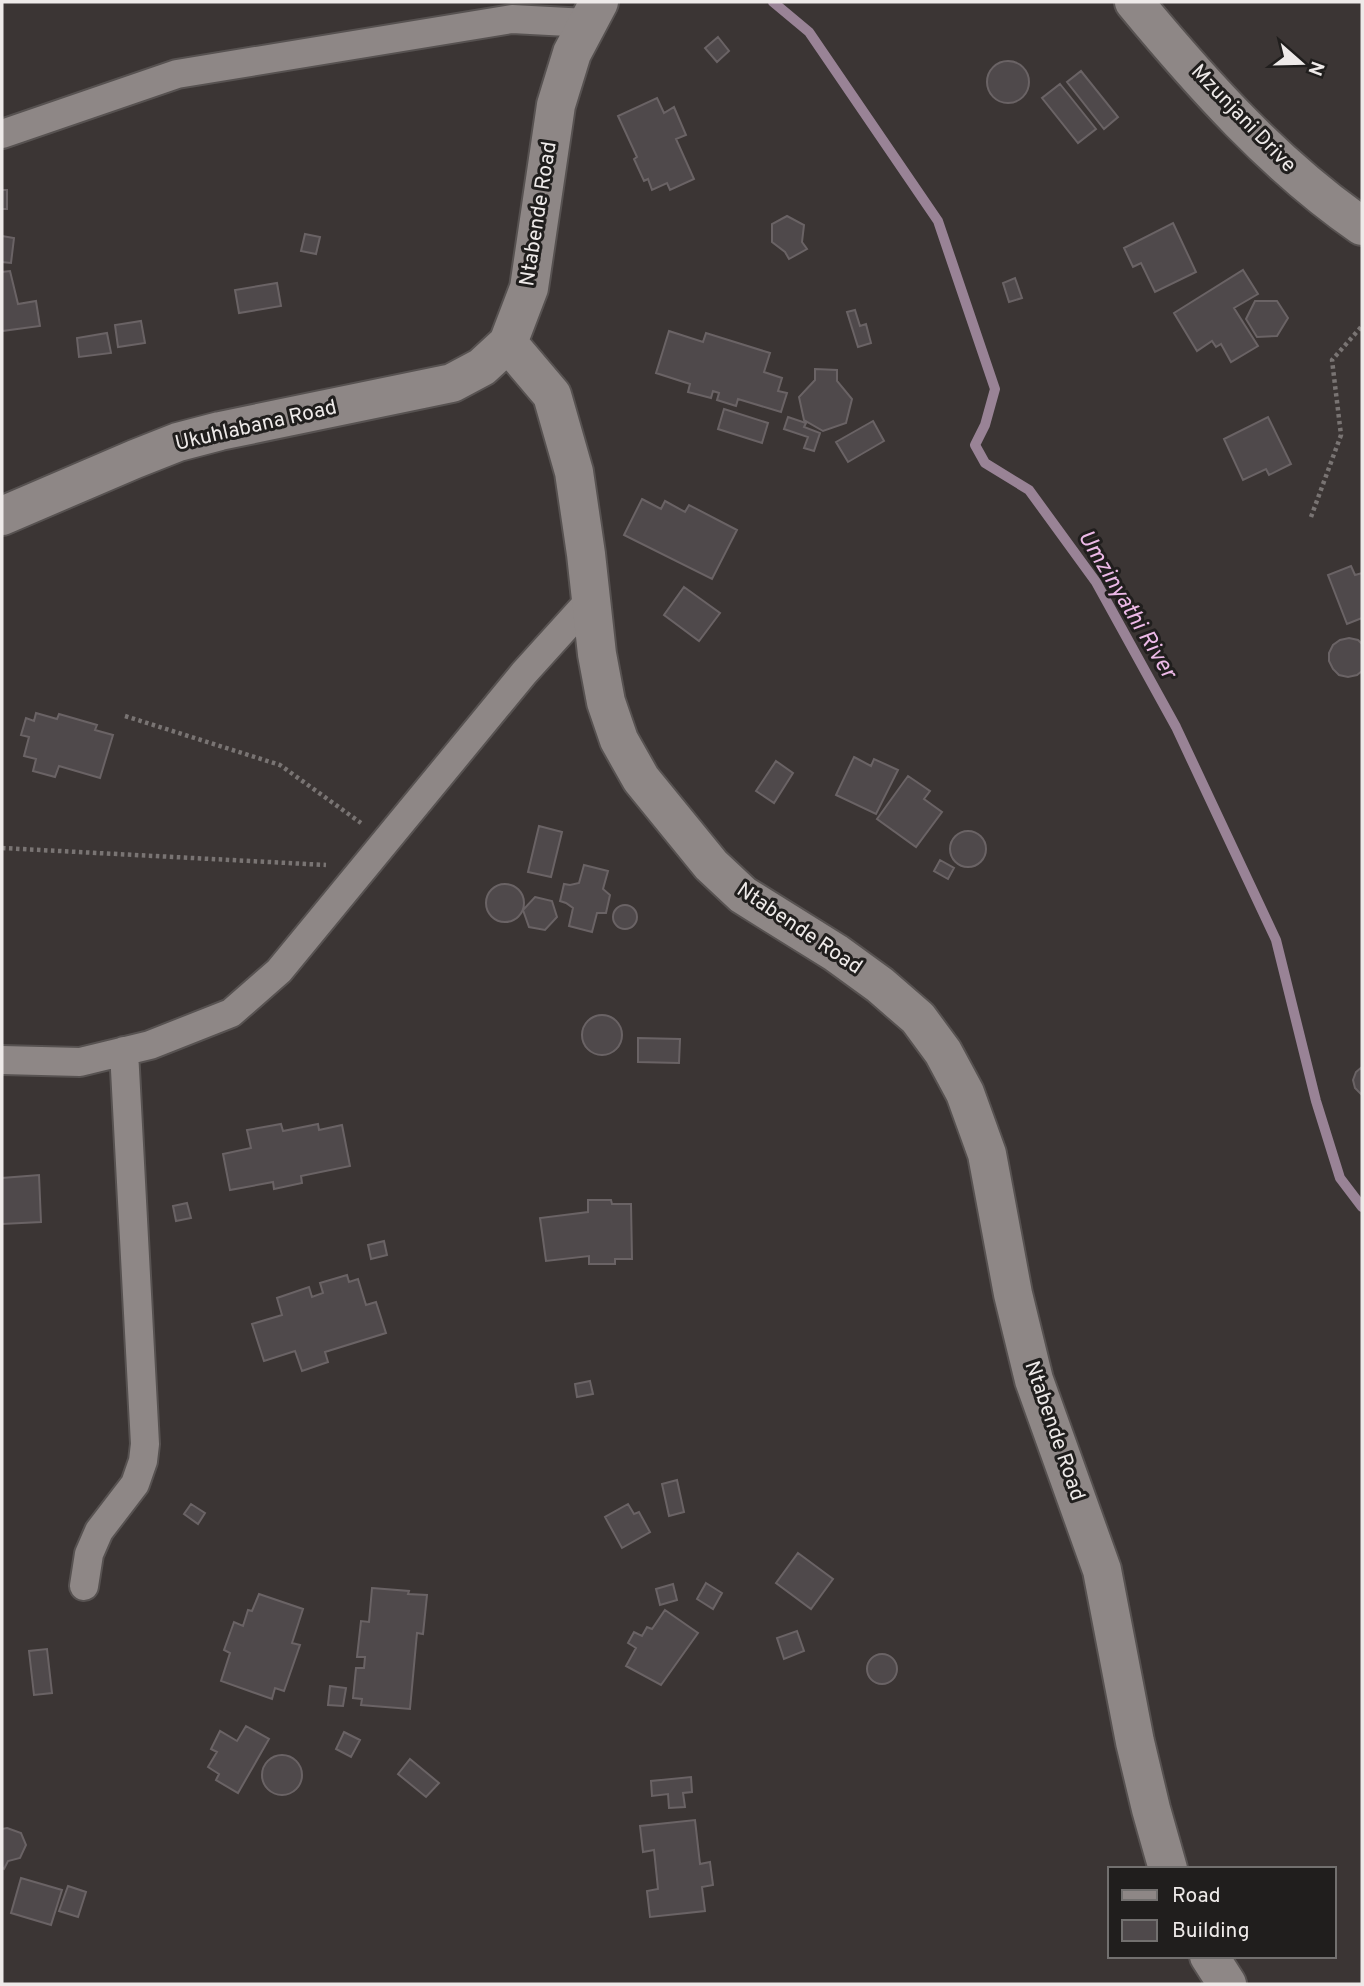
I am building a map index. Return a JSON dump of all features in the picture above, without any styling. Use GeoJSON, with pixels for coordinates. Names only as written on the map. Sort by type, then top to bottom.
{"type":"FeatureCollection","features":[{"type":"Feature","properties":{"kind":"street","name":"Mzunjani Drive"},"geometry":{"type":"LineString","coordinates":[[1134,2],[1226,106],[1288,167],[1362,226]]}},
{"type":"Feature","properties":{"kind":"street"},"geometry":{"type":"LineString","coordinates":[[2,134],[177,74],[512,19],[593,13]]}},
{"type":"Feature","properties":{"kind":"street","name":"Ntabende Road"},"geometry":{"type":"LineString","coordinates":[[593,13],[572,53],[556,105],[529,288],[508,343],[552,395],[574,472],[597,654],[606,702],[619,740],[641,779],[711,865],[743,895],[836,953],[880,985],[918,1018],[943,1052],[965,1093],[987,1154],[1013,1294],[1034,1380],[1102,1570],[1135,1742],[1167,1867]]}},
{"type":"Feature","properties":{"kind":"street","name":"Ukuhlabana Road"},"geometry":{"type":"LineString","coordinates":[[2,516],[178,442],[219,431],[452,383],[482,367],[508,343]]}},
{"type":"Feature","properties":{"kind":"street"},"geometry":{"type":"LineString","coordinates":[[2,1060],[80,1062],[150,1045],[231,1013],[279,971],[524,673],[591,598]]}},
{"type":"Feature","properties":{"kind":"street"},"geometry":{"type":"LineString","coordinates":[[85,1586],[89,1554],[99,1531],[135,1483],[143,1461],[145,1444],[124,1051]]}},
{"type":"Feature","properties":{"kind":"street"},"geometry":{"type":"LineString","coordinates":[[1210,1958],[1227,1984]]}},
{"type":"Feature","properties":{"kind":"path"},"geometry":{"type":"LineString","coordinates":[[1311,517],[1341,435],[1332,360],[1362,326]]}},
{"type":"Feature","properties":{"kind":"path"},"geometry":{"type":"LineString","coordinates":[[2,848],[374,856],[370,830],[280,765],[125,716]]}},
{"type":"Feature","properties":{"kind":"building"},"geometry":{"type":"Polygon","coordinates":[[[718,37],[729,51],[717,62],[705,48],[718,37]]]}},
{"type":"Feature","properties":{"kind":"building"},"geometry":{"type":"Polygon","coordinates":[[[1008,61],[1023,67],[1029,82],[1023,97],[1008,103],[993,97],[987,82],[993,67],[1008,61]]]}},
{"type":"Feature","properties":{"kind":"building"},"geometry":{"type":"Polygon","coordinates":[[[1081,71],[1118,117],[1104,129],[1067,82],[1081,71]]]}},
{"type":"Feature","properties":{"kind":"building"},"geometry":{"type":"Polygon","coordinates":[[[1060,84],[1096,129],[1078,143],[1042,98],[1060,84]]]}},
{"type":"Feature","properties":{"kind":"building"},"geometry":{"type":"Polygon","coordinates":[[[657,98],[664,113],[674,107],[686,135],[676,139],[694,179],[670,190],[667,183],[652,190],[648,179],[644,181],[634,159],[637,157],[618,116],[657,98]]]}},
{"type":"Feature","properties":{"kind":"building"},"geometry":{"type":"Polygon","coordinates":[[[2,190],[7,190],[7,209],[2,209],[2,190]]]}},
{"type":"Feature","properties":{"kind":"building"},"geometry":{"type":"Polygon","coordinates":[[[787,216],[804,225],[802,242],[807,249],[789,259],[785,252],[772,242],[772,224],[787,216]]]}},
{"type":"Feature","properties":{"kind":"building"},"geometry":{"type":"Polygon","coordinates":[[[1173,223],[1196,272],[1155,292],[1141,263],[1133,267],[1124,248],[1173,223]]]}},
{"type":"Feature","properties":{"kind":"building"},"geometry":{"type":"Polygon","coordinates":[[[305,234],[320,237],[316,254],[301,251],[305,234]]]}},
{"type":"Feature","properties":{"kind":"building"},"geometry":{"type":"Polygon","coordinates":[[[2,236],[14,238],[11,263],[2,262],[2,236]]]}},
{"type":"Feature","properties":{"kind":"building"},"geometry":{"type":"Polygon","coordinates":[[[1243,270],[1258,294],[1234,308],[1258,346],[1231,362],[1221,344],[1216,347],[1212,341],[1197,351],[1174,313],[1243,270]]]}},
{"type":"Feature","properties":{"kind":"building"},"geometry":{"type":"Polygon","coordinates":[[[10,271],[18,304],[36,301],[40,326],[2,331],[2,272],[10,271]]]}},
{"type":"Feature","properties":{"kind":"building"},"geometry":{"type":"Polygon","coordinates":[[[1015,278],[1022,298],[1009,302],[1003,283],[1015,278]]]}},
{"type":"Feature","properties":{"kind":"building"},"geometry":{"type":"Polygon","coordinates":[[[277,283],[281,306],[239,313],[235,290],[277,283]]]}},
{"type":"Feature","properties":{"kind":"building"},"geometry":{"type":"Polygon","coordinates":[[[1255,301],[1277,301],[1288,318],[1277,336],[1257,337],[1246,319],[1255,301]]]}},
{"type":"Feature","properties":{"kind":"building"},"geometry":{"type":"Polygon","coordinates":[[[855,310],[860,326],[866,324],[871,343],[858,347],[847,312],[855,310]]]}},
{"type":"Feature","properties":{"kind":"building"},"geometry":{"type":"Polygon","coordinates":[[[141,321],[145,343],[118,347],[115,325],[141,321]]]}},
{"type":"Feature","properties":{"kind":"building"},"geometry":{"type":"Polygon","coordinates":[[[669,331],[703,342],[706,333],[770,353],[764,372],[782,378],[778,391],[787,393],[781,412],[738,399],[736,406],[717,400],[719,393],[713,391],[711,398],[688,392],[690,384],[656,373],[669,331]]]}},
{"type":"Feature","properties":{"kind":"building"},"geometry":{"type":"Polygon","coordinates":[[[107,333],[111,353],[79,357],[77,338],[107,333]]]}},
{"type":"Feature","properties":{"kind":"building"},"geometry":{"type":"Polygon","coordinates":[[[815,369],[837,370],[837,381],[852,399],[846,423],[823,431],[804,420],[799,397],[815,380],[815,369]]]}},
{"type":"Feature","properties":{"kind":"building"},"geometry":{"type":"Polygon","coordinates":[[[724,409],[768,423],[762,443],[718,429],[724,409]]]}},
{"type":"Feature","properties":{"kind":"building"},"geometry":{"type":"Polygon","coordinates":[[[788,417],[806,423],[804,427],[820,433],[814,451],[804,448],[808,437],[784,429],[788,417]]]}},
{"type":"Feature","properties":{"kind":"building"},"geometry":{"type":"Polygon","coordinates":[[[1268,417],[1291,464],[1269,475],[1266,469],[1243,480],[1224,439],[1268,417]]]}},
{"type":"Feature","properties":{"kind":"building"},"geometry":{"type":"Polygon","coordinates":[[[873,421],[884,441],[848,462],[836,442],[873,421]]]}},
{"type":"Feature","properties":{"kind":"building"},"geometry":{"type":"Polygon","coordinates":[[[642,499],[661,509],[665,501],[685,512],[689,505],[737,530],[712,579],[624,535],[642,499]]]}},
{"type":"Feature","properties":{"kind":"building"},"geometry":{"type":"Polygon","coordinates":[[[1351,566],[1355,575],[1362,573],[1362,618],[1347,624],[1328,575],[1351,566]]]}},
{"type":"Feature","properties":{"kind":"building"},"geometry":{"type":"Polygon","coordinates":[[[684,587],[720,613],[699,641],[664,615],[684,587]]]}},
{"type":"Feature","properties":{"kind":"building"},"geometry":{"type":"Polygon","coordinates":[[[1349,638],[1362,644],[1362,671],[1348,677],[1339,675],[1333,669],[1329,653],[1333,645],[1349,638]]]}},
{"type":"Feature","properties":{"kind":"building"},"geometry":{"type":"Polygon","coordinates":[[[36,713],[57,719],[59,714],[97,725],[95,730],[113,735],[100,778],[59,766],[55,777],[33,771],[36,759],[24,756],[29,737],[21,735],[26,718],[34,721],[36,713]]]}},
{"type":"Feature","properties":{"kind":"building"},"geometry":{"type":"Polygon","coordinates":[[[854,757],[871,766],[874,759],[898,770],[876,814],[836,795],[854,757]]]}},
{"type":"Feature","properties":{"kind":"building"},"geometry":{"type":"Polygon","coordinates":[[[776,761],[793,773],[774,803],[756,791],[776,761]]]}},
{"type":"Feature","properties":{"kind":"building"},"geometry":{"type":"Polygon","coordinates":[[[908,776],[930,791],[924,799],[942,812],[916,847],[877,819],[908,776]]]}},
{"type":"Feature","properties":{"kind":"building"},"geometry":{"type":"Polygon","coordinates":[[[539,826],[562,832],[551,877],[528,872],[539,826]]]}},
{"type":"Feature","properties":{"kind":"building"},"geometry":{"type":"Polygon","coordinates":[[[968,831],[981,836],[986,849],[981,862],[968,867],[955,862],[950,849],[955,836],[968,831]]]}},
{"type":"Feature","properties":{"kind":"building"},"geometry":{"type":"Polygon","coordinates":[[[940,860],[954,868],[948,879],[934,871],[940,860]]]}},
{"type":"Feature","properties":{"kind":"building"},"geometry":{"type":"Polygon","coordinates":[[[584,865],[608,871],[603,889],[610,895],[606,913],[597,913],[592,932],[569,926],[573,908],[560,901],[564,884],[579,883],[584,865]]]}},
{"type":"Feature","properties":{"kind":"building"},"geometry":{"type":"Polygon","coordinates":[[[505,884],[518,890],[524,903],[518,916],[505,922],[492,916],[486,903],[492,890],[505,884]]]}},
{"type":"Feature","properties":{"kind":"building"},"geometry":{"type":"Polygon","coordinates":[[[535,897],[552,901],[557,917],[545,930],[529,927],[523,910],[535,897]]]}},
{"type":"Feature","properties":{"kind":"building"},"geometry":{"type":"Polygon","coordinates":[[[625,905],[636,912],[637,917],[630,928],[625,929],[614,922],[613,917],[620,906],[625,905]]]}},
{"type":"Feature","properties":{"kind":"building"},"geometry":{"type":"Polygon","coordinates":[[[602,1015],[616,1021],[622,1035],[616,1049],[602,1055],[588,1049],[582,1035],[588,1021],[602,1015]]]}},
{"type":"Feature","properties":{"kind":"building"},"geometry":{"type":"Polygon","coordinates":[[[638,1038],[680,1039],[679,1063],[638,1062],[638,1038]]]}},
{"type":"Feature","properties":{"kind":"building"},"geometry":{"type":"Polygon","coordinates":[[[1362,1067],[1362,1095],[1355,1088],[1353,1080],[1362,1067]]]}},
{"type":"Feature","properties":{"kind":"building"},"geometry":{"type":"Polygon","coordinates":[[[281,1124],[283,1131],[318,1124],[319,1130],[342,1125],[350,1166],[301,1176],[302,1183],[274,1189],[273,1182],[230,1190],[223,1154],[251,1148],[247,1130],[281,1124]]]}},
{"type":"Feature","properties":{"kind":"building"},"geometry":{"type":"Polygon","coordinates":[[[39,1175],[41,1222],[2,1224],[2,1178],[39,1175]]]}},
{"type":"Feature","properties":{"kind":"building"},"geometry":{"type":"Polygon","coordinates":[[[588,1200],[611,1200],[612,1204],[631,1204],[632,1259],[615,1259],[615,1264],[589,1264],[589,1256],[546,1261],[540,1218],[588,1212],[588,1200]]]}},
{"type":"Feature","properties":{"kind":"building"},"geometry":{"type":"Polygon","coordinates":[[[187,1203],[191,1218],[176,1221],[173,1206],[187,1203]]]}},
{"type":"Feature","properties":{"kind":"building"},"geometry":{"type":"Polygon","coordinates":[[[384,1241],[387,1255],[371,1259],[368,1245],[384,1241]]]}},
{"type":"Feature","properties":{"kind":"building"},"geometry":{"type":"Polygon","coordinates":[[[347,1275],[349,1282],[358,1279],[366,1305],[376,1302],[386,1333],[325,1352],[328,1362],[302,1371],[295,1351],[264,1361],[252,1324],[282,1315],[277,1298],[309,1287],[312,1297],[323,1293],[320,1283],[347,1275]]]}},
{"type":"Feature","properties":{"kind":"building"},"geometry":{"type":"Polygon","coordinates":[[[590,1381],[593,1394],[577,1397],[575,1384],[590,1381]]]}},
{"type":"Feature","properties":{"kind":"building"},"geometry":{"type":"Polygon","coordinates":[[[677,1480],[684,1512],[669,1516],[662,1484],[677,1480]]]}},
{"type":"Feature","properties":{"kind":"building"},"geometry":{"type":"Polygon","coordinates":[[[191,1504],[205,1513],[198,1524],[184,1514],[191,1504]]]}},
{"type":"Feature","properties":{"kind":"building"},"geometry":{"type":"Polygon","coordinates":[[[628,1504],[634,1514],[639,1512],[650,1532],[622,1548],[605,1517],[628,1504]]]}},
{"type":"Feature","properties":{"kind":"building"},"geometry":{"type":"Polygon","coordinates":[[[798,1553],[833,1579],[811,1609],[776,1583],[798,1553]]]}},
{"type":"Feature","properties":{"kind":"building"},"geometry":{"type":"Polygon","coordinates":[[[706,1583],[722,1593],[713,1609],[697,1599],[706,1583]]]}},
{"type":"Feature","properties":{"kind":"building"},"geometry":{"type":"Polygon","coordinates":[[[673,1584],[677,1600],[660,1605],[656,1589],[673,1584]]]}},
{"type":"Feature","properties":{"kind":"building"},"geometry":{"type":"Polygon","coordinates":[[[372,1588],[427,1595],[423,1634],[417,1633],[410,1709],[361,1705],[362,1699],[353,1698],[356,1668],[364,1668],[365,1657],[357,1657],[361,1621],[369,1622],[372,1588]]]}},
{"type":"Feature","properties":{"kind":"building"},"geometry":{"type":"Polygon","coordinates":[[[259,1594],[303,1609],[292,1643],[300,1645],[284,1691],[275,1688],[272,1699],[221,1681],[230,1653],[224,1650],[234,1622],[243,1626],[248,1610],[252,1611],[259,1594]]]}},
{"type":"Feature","properties":{"kind":"building"},"geometry":{"type":"Polygon","coordinates":[[[665,1610],[698,1633],[661,1685],[626,1666],[636,1648],[628,1643],[634,1632],[642,1636],[647,1627],[652,1629],[665,1610]]]}},
{"type":"Feature","properties":{"kind":"building"},"geometry":{"type":"Polygon","coordinates":[[[797,1631],[804,1651],[784,1659],[777,1638],[797,1631]]]}},
{"type":"Feature","properties":{"kind":"building"},"geometry":{"type":"Polygon","coordinates":[[[47,1649],[52,1693],[34,1695],[29,1651],[47,1649]]]}},
{"type":"Feature","properties":{"kind":"building"},"geometry":{"type":"Polygon","coordinates":[[[882,1654],[893,1658],[897,1669],[893,1680],[882,1684],[871,1680],[867,1669],[871,1658],[882,1654]]]}},
{"type":"Feature","properties":{"kind":"building"},"geometry":{"type":"Polygon","coordinates":[[[330,1686],[346,1688],[343,1706],[328,1705],[330,1686]]]}},
{"type":"Feature","properties":{"kind":"building"},"geometry":{"type":"Polygon","coordinates":[[[246,1726],[269,1739],[238,1793],[216,1780],[219,1774],[208,1767],[217,1752],[211,1749],[220,1731],[237,1741],[246,1726]]]}},
{"type":"Feature","properties":{"kind":"building"},"geometry":{"type":"Polygon","coordinates":[[[344,1732],[360,1740],[351,1757],[336,1749],[344,1732]]]}},
{"type":"Feature","properties":{"kind":"building"},"geometry":{"type":"Polygon","coordinates":[[[282,1755],[290,1756],[296,1761],[301,1767],[301,1783],[296,1789],[290,1794],[282,1795],[274,1794],[268,1789],[263,1783],[262,1775],[263,1767],[268,1761],[274,1756],[282,1755]]]}},
{"type":"Feature","properties":{"kind":"building"},"geometry":{"type":"Polygon","coordinates":[[[410,1759],[439,1783],[426,1797],[398,1774],[410,1759]]]}},
{"type":"Feature","properties":{"kind":"building"},"geometry":{"type":"Polygon","coordinates":[[[691,1777],[692,1792],[683,1793],[685,1807],[669,1808],[668,1794],[652,1796],[651,1781],[691,1777]]]}},
{"type":"Feature","properties":{"kind":"building"},"geometry":{"type":"Polygon","coordinates":[[[695,1820],[700,1864],[710,1862],[713,1885],[702,1887],[705,1911],[650,1917],[647,1891],[658,1889],[654,1850],[643,1852],[640,1826],[695,1820]]]}},
{"type":"Feature","properties":{"kind":"building"},"geometry":{"type":"Polygon","coordinates":[[[2,1829],[21,1833],[26,1845],[20,1858],[8,1861],[4,1869],[2,1829]]]}},
{"type":"Feature","properties":{"kind":"building"},"geometry":{"type":"Polygon","coordinates":[[[21,1878],[62,1890],[51,1925],[11,1913],[21,1878]]]}},
{"type":"Feature","properties":{"kind":"building"},"geometry":{"type":"Polygon","coordinates":[[[68,1886],[86,1892],[78,1917],[59,1911],[68,1886]]]}},
{"type":"Feature","properties":{"kind":"waterway","name":"Umzinyathi River"},"geometry":{"type":"LineString","coordinates":[[773,2],[809,32],[938,221],[995,389],[985,425],[975,445],[985,463],[1029,490],[1096,582],[1176,727],[1276,940],[1316,1101],[1340,1178],[1362,1207]]}}]}
